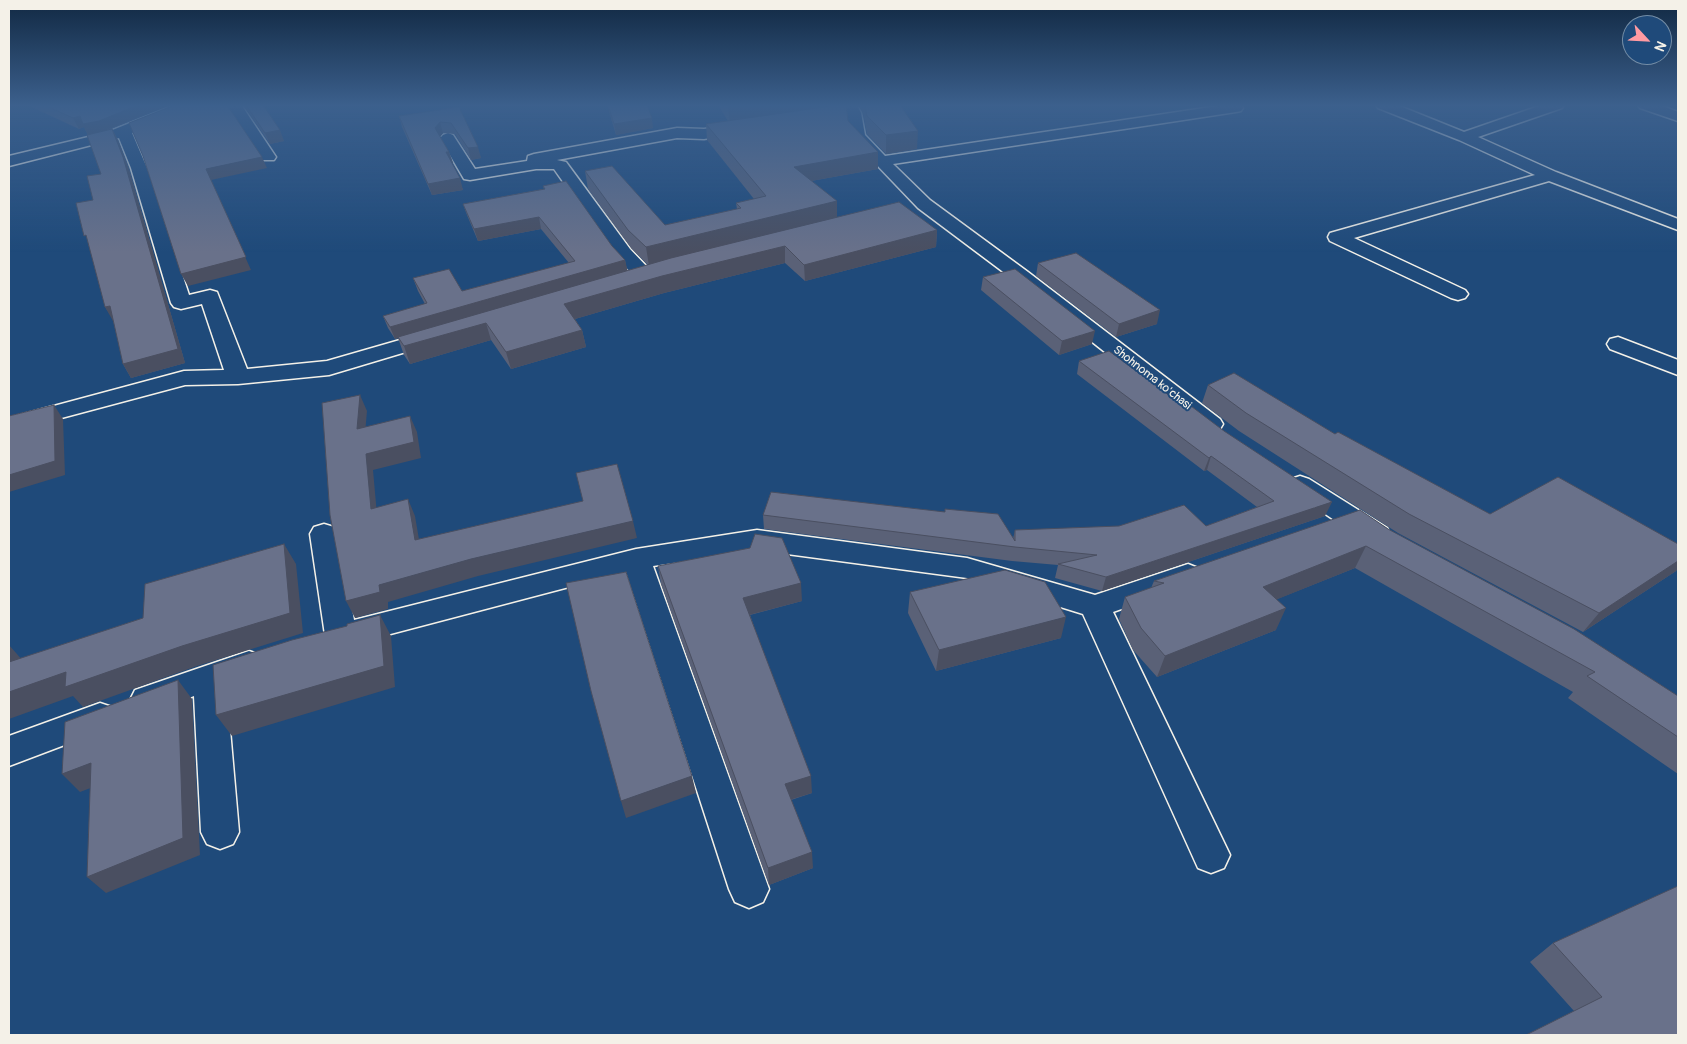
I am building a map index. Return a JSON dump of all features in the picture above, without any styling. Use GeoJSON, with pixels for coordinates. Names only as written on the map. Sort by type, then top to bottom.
{"type":"FeatureCollection","features":[{"type":"Feature","properties":{"kind":"street"},"geometry":{"type":"LineString","coordinates":[[9,161],[37,154]]}},
{"type":"Feature","properties":{"kind":"street"},"geometry":{"type":"LineString","coordinates":[[133,154],[181,303],[210,296],[238,377]]}},
{"type":"Feature","properties":{"kind":"street"},"geometry":{"type":"LineString","coordinates":[[457,154],[470,175],[536,164],[549,163],[560,165],[623,253],[635,278],[666,269]]}},
{"type":"Feature","properties":{"kind":"street"},"geometry":{"type":"LineString","coordinates":[[536,164],[534,159],[563,154]]}},
{"type":"Feature","properties":{"kind":"street","name":"Shohnoma ko'chasi"},"geometry":{"type":"LineString","coordinates":[[875,154],[893,174],[915,206],[1021,276],[1229,438]]}},
{"type":"Feature","properties":{"kind":"street"},"geometry":{"type":"LineString","coordinates":[[883,161],[930,154]]}},
{"type":"Feature","properties":{"kind":"street"},"geometry":{"type":"LineString","coordinates":[[1501,154],[1550,176],[1678,224]]}},
{"type":"Feature","properties":{"kind":"street"},"geometry":{"type":"LineString","coordinates":[[1458,294],[1337,237],[1550,176]]}},
{"type":"Feature","properties":{"kind":"street"},"geometry":{"type":"LineString","coordinates":[[9,425],[184,378],[238,377],[329,368],[462,328]]}},
{"type":"Feature","properties":{"kind":"street"},"geometry":{"type":"LineString","coordinates":[[1618,344],[1678,368]]}},
{"type":"Feature","properties":{"kind":"street"},"geometry":{"type":"LineString","coordinates":[[1283,474],[1395,546]]}},
{"type":"Feature","properties":{"kind":"street"},"geometry":{"type":"LineString","coordinates":[[1325,529],[1352,519]]}},
{"type":"Feature","properties":{"kind":"street"},"geometry":{"type":"LineString","coordinates":[[324,534],[327,640],[636,559],[757,540],[968,568],[1094,606],[1214,566]]}},
{"type":"Feature","properties":{"kind":"street"},"geometry":{"type":"LineString","coordinates":[[636,559],[749,889]]}},
{"type":"Feature","properties":{"kind":"street"},"geometry":{"type":"LineString","coordinates":[[1094,606],[1211,855]]}},
{"type":"Feature","properties":{"kind":"street"},"geometry":{"type":"LineString","coordinates":[[9,751],[209,677],[275,656]]}},
{"type":"Feature","properties":{"kind":"street"},"geometry":{"type":"LineString","coordinates":[[209,677],[220,832]]}},
{"type":"Feature","properties":{"kind":"building"},"geometry":{"type":"Polygon","coordinates":[[[94,154],[122,154],[178,349],[123,364],[110,306],[105,307],[76,203],[93,200],[87,176],[101,174],[94,154]]]}},
{"type":"Feature","properties":{"kind":"building"},"geometry":{"type":"Polygon","coordinates":[[[142,154],[260,154],[262,157],[206,169],[246,257],[181,274],[142,154]]]}},
{"type":"Feature","properties":{"kind":"building"},"geometry":{"type":"Polygon","coordinates":[[[415,154],[447,154],[460,178],[428,184],[415,154]]]}},
{"type":"Feature","properties":{"kind":"building"},"geometry":{"type":"Polygon","coordinates":[[[731,154],[868,154],[794,167],[837,201],[646,247],[628,230],[585,171],[612,166],[665,225],[741,208],[736,203],[766,196],[731,154]]]}},
{"type":"Feature","properties":{"kind":"building"},"geometry":{"type":"Polygon","coordinates":[[[566,181],[612,246],[625,260],[390,327],[383,316],[427,303],[413,278],[449,269],[462,291],[575,261],[539,217],[474,229],[463,204],[545,189],[543,186],[566,181]]]}},
{"type":"Feature","properties":{"kind":"building"},"geometry":{"type":"Polygon","coordinates":[[[899,202],[937,230],[804,265],[785,246],[662,276],[564,304],[582,330],[506,352],[486,323],[404,346],[398,337],[671,258],[899,202]]]}},
{"type":"Feature","properties":{"kind":"building"},"geometry":{"type":"Polygon","coordinates":[[[1076,253],[1160,310],[1119,324],[1038,263],[1076,253]]]}},
{"type":"Feature","properties":{"kind":"building"},"geometry":{"type":"Polygon","coordinates":[[[1015,269],[1095,331],[1062,341],[983,277],[1015,269]]]}},
{"type":"Feature","properties":{"kind":"building"},"geometry":{"type":"Polygon","coordinates":[[[1109,351],[1178,402],[1183,400],[1224,431],[1332,502],[1106,577],[1058,564],[1097,555],[1015,547],[763,515],[771,492],[945,512],[945,509],[998,514],[1015,541],[1015,530],[1119,526],[1184,505],[1206,526],[1274,501],[1211,456],[1209,458],[1079,361],[1109,351]]]}},
{"type":"Feature","properties":{"kind":"building"},"geometry":{"type":"Polygon","coordinates":[[[1234,373],[1335,434],[1338,432],[1490,514],[1558,477],[1678,544],[1678,561],[1599,613],[1409,514],[1246,413],[1208,385],[1234,373]]]}},
{"type":"Feature","properties":{"kind":"building"},"geometry":{"type":"Polygon","coordinates":[[[360,395],[357,429],[410,416],[414,442],[366,454],[371,509],[408,499],[415,540],[583,501],[576,473],[617,464],[633,521],[471,559],[379,585],[380,592],[346,601],[330,515],[322,403],[360,395]]]}},
{"type":"Feature","properties":{"kind":"building"},"geometry":{"type":"Polygon","coordinates":[[[54,405],[55,461],[9,475],[9,416],[54,405]]]}},
{"type":"Feature","properties":{"kind":"building"},"geometry":{"type":"Polygon","coordinates":[[[1360,510],[1388,529],[1574,629],[1678,696],[1678,737],[1587,676],[1595,672],[1366,546],[1263,587],[1286,608],[1165,656],[1141,628],[1125,597],[1164,583],[1154,581],[1360,510]]]}},
{"type":"Feature","properties":{"kind":"building"},"geometry":{"type":"Polygon","coordinates":[[[755,534],[782,538],[801,583],[743,598],[811,776],[785,784],[812,852],[768,868],[658,566],[750,548],[755,534]]]}},
{"type":"Feature","properties":{"kind":"building"},"geometry":{"type":"Polygon","coordinates":[[[284,544],[290,613],[182,646],[65,687],[66,672],[9,692],[9,662],[143,618],[145,584],[284,544]]]}},
{"type":"Feature","properties":{"kind":"building"},"geometry":{"type":"Polygon","coordinates":[[[1005,570],[1045,582],[1066,617],[939,650],[910,592],[1005,570]]]}},
{"type":"Feature","properties":{"kind":"building"},"geometry":{"type":"Polygon","coordinates":[[[626,572],[692,776],[621,801],[591,691],[566,583],[626,572]]]}},
{"type":"Feature","properties":{"kind":"building"},"geometry":{"type":"Polygon","coordinates":[[[380,615],[384,666],[216,715],[213,665],[380,615]]]}},
{"type":"Feature","properties":{"kind":"building"},"geometry":{"type":"Polygon","coordinates":[[[178,680],[183,838],[87,877],[91,763],[62,774],[65,722],[178,680]]]}},
{"type":"Feature","properties":{"kind":"building"},"geometry":{"type":"Polygon","coordinates":[[[1678,886],[1678,1035],[1526,1035],[1602,997],[1553,943],[1678,886]]]}}]}
